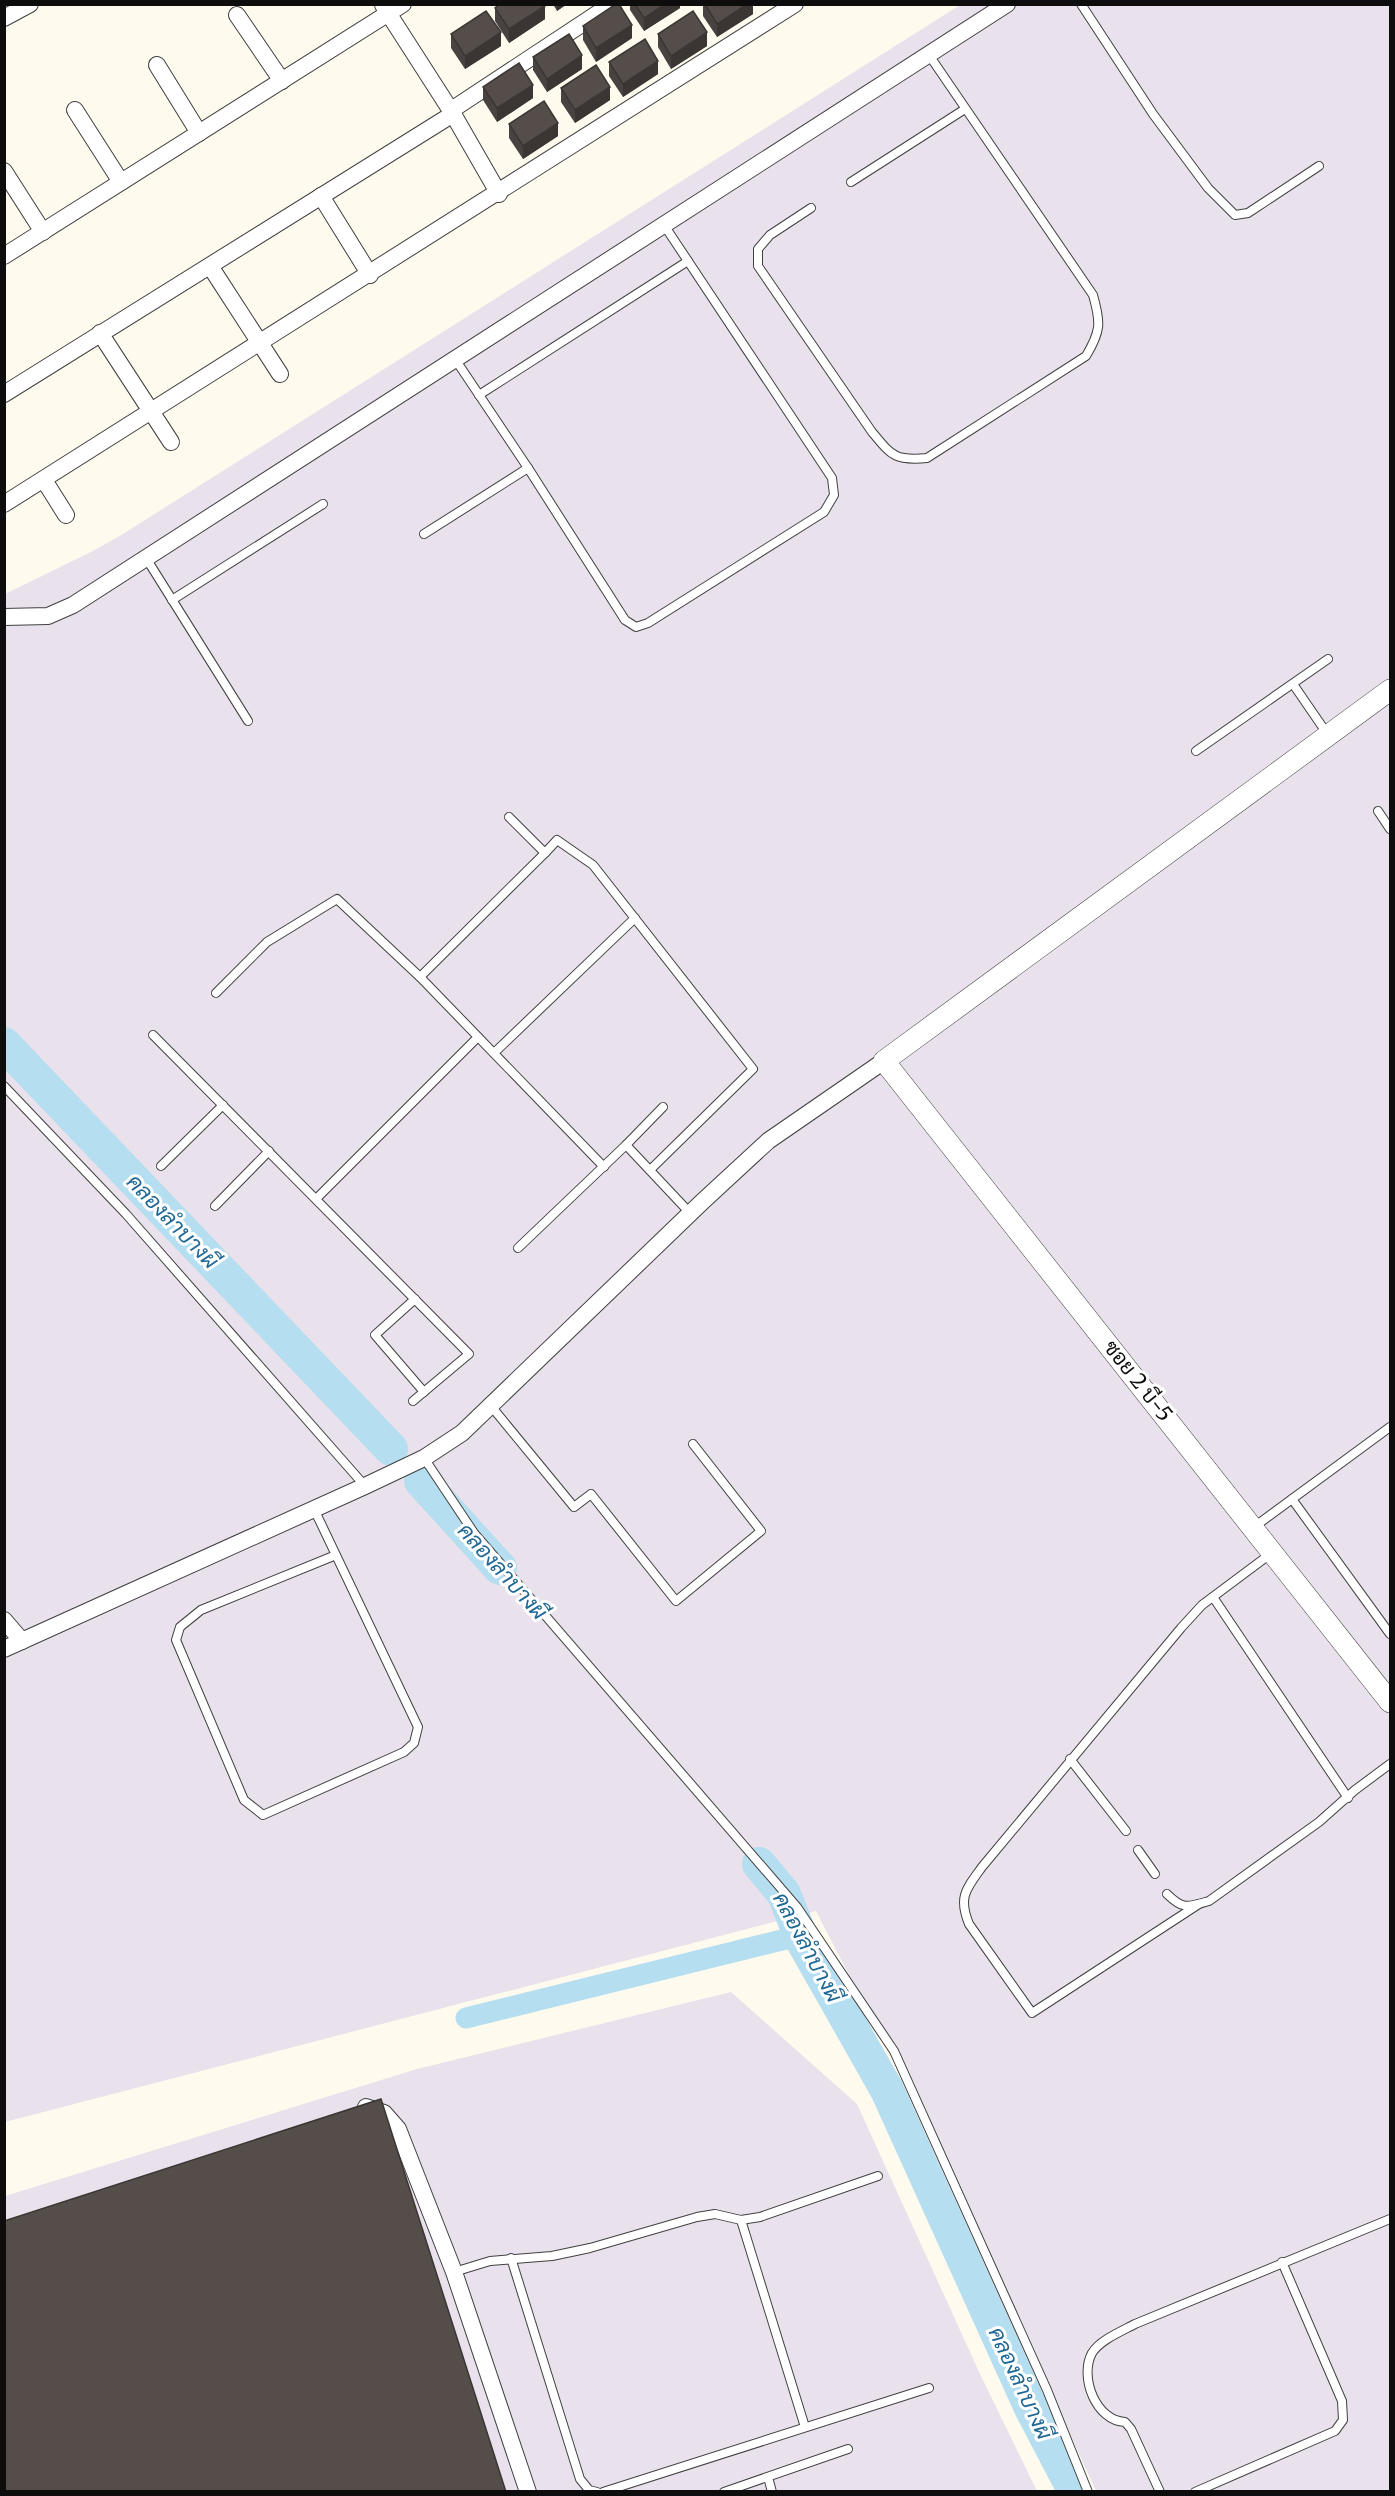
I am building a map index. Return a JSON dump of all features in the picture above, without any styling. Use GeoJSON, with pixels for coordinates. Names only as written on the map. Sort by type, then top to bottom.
{"type":"FeatureCollection","features":[{"type":"Feature","properties":{"kind":"street"},"geometry":{"type":"LineString","coordinates":[[4,18],[30,4]]}},
{"type":"Feature","properties":{"kind":"street"},"geometry":{"type":"LineString","coordinates":[[4,394],[321,196],[612,4]]}},
{"type":"Feature","properties":{"kind":"street"},"geometry":{"type":"LineString","coordinates":[[4,504],[499,194],[795,4]]}},
{"type":"Feature","properties":{"kind":"street"},"geometry":{"type":"LineString","coordinates":[[4,617],[48,616],[73,605],[1007,4]]}},
{"type":"Feature","properties":{"kind":"street"},"geometry":{"type":"LineString","coordinates":[[4,256],[282,81],[392,7],[499,194]]}},
{"type":"Feature","properties":{"kind":"street"},"geometry":{"type":"LineString","coordinates":[[237,15],[282,81]]}},
{"type":"Feature","properties":{"kind":"street"},"geometry":{"type":"LineString","coordinates":[[157,65],[199,133]]}},
{"type":"Feature","properties":{"kind":"street"},"geometry":{"type":"LineString","coordinates":[[75,110],[121,182]]}},
{"type":"Feature","properties":{"kind":"street"},"geometry":{"type":"LineString","coordinates":[[4,171],[43,232]]}},
{"type":"Feature","properties":{"kind":"street"},"geometry":{"type":"LineString","coordinates":[[321,196],[370,275]]}},
{"type":"Feature","properties":{"kind":"street"},"geometry":{"type":"LineString","coordinates":[[210,266],[280,374]]}},
{"type":"Feature","properties":{"kind":"street"},"geometry":{"type":"LineString","coordinates":[[100,333],[171,442]]}},
{"type":"Feature","properties":{"kind":"street"},"geometry":{"type":"LineString","coordinates":[[44,480],[66,515]]}},
{"type":"Feature","properties":{"kind":"street"},"geometry":{"type":"LineString","coordinates":[[4,1649],[365,1486],[424,1458],[462,1433],[768,1141],[884,1061],[1390,690]]}},
{"type":"Feature","properties":{"kind":"street","name":"ซอย 2 บี-5"},"geometry":{"type":"LineString","coordinates":[[884,1061],[1274,1552],[1390,1702]]}},
{"type":"Feature","properties":{"kind":"street"},"geometry":{"type":"LineString","coordinates":[[4,1620],[22,1641]]}},
{"type":"Feature","properties":{"kind":"street"},"geometry":{"type":"LineString","coordinates":[[346,2113],[366,2107],[384,2113],[398,2129],[454,2272],[528,2492]]}},
{"type":"Feature","properties":{"kind":"lane"},"geometry":{"type":"LineString","coordinates":[[1081,4],[1153,114],[1208,188],[1234,215],[1248,213],[1319,166]]}},
{"type":"Feature","properties":{"kind":"lane"},"geometry":{"type":"LineString","coordinates":[[811,208],[770,235],[758,249],[758,266],[872,432],[887,450],[903,460],[927,458],[1086,356],[1095,341],[1101,322],[1092,295],[929,55]]}},
{"type":"Feature","properties":{"kind":"lane"},"geometry":{"type":"LineString","coordinates":[[851,182],[966,108]]}},
{"type":"Feature","properties":{"kind":"lane"},"geometry":{"type":"LineString","coordinates":[[455,360],[528,468],[625,620],[636,627],[648,623],[824,512],[834,495],[832,478],[664,225]]}},
{"type":"Feature","properties":{"kind":"lane"},"geometry":{"type":"LineString","coordinates":[[479,395],[687,261]]}},
{"type":"Feature","properties":{"kind":"lane"},"geometry":{"type":"LineString","coordinates":[[424,534],[528,468]]}},
{"type":"Feature","properties":{"kind":"lane"},"geometry":{"type":"LineString","coordinates":[[172,600],[323,504]]}},
{"type":"Feature","properties":{"kind":"lane"},"geometry":{"type":"LineString","coordinates":[[146,558],[248,721]]}},
{"type":"Feature","properties":{"kind":"lane"},"geometry":{"type":"LineString","coordinates":[[1196,751],[1328,659]]}},
{"type":"Feature","properties":{"kind":"lane"},"geometry":{"type":"LineString","coordinates":[[1293,684],[1328,735]]}},
{"type":"Feature","properties":{"kind":"lane"},"geometry":{"type":"LineString","coordinates":[[1378,811],[1390,829]]}},
{"type":"Feature","properties":{"kind":"lane"},"geometry":{"type":"LineString","coordinates":[[509,817],[545,853]]}},
{"type":"Feature","properties":{"kind":"lane"},"geometry":{"type":"LineString","coordinates":[[420,977],[557,840],[593,865],[753,1069],[650,1170]]}},
{"type":"Feature","properties":{"kind":"lane"},"geometry":{"type":"LineString","coordinates":[[216,993],[267,942],[337,899],[420,977],[604,1167]]}},
{"type":"Feature","properties":{"kind":"lane"},"geometry":{"type":"LineString","coordinates":[[494,1053],[635,918]]}},
{"type":"Feature","properties":{"kind":"lane"},"geometry":{"type":"LineString","coordinates":[[153,1035],[469,1354],[413,1401]]}},
{"type":"Feature","properties":{"kind":"lane"},"geometry":{"type":"LineString","coordinates":[[316,1199],[478,1037]]}},
{"type":"Feature","properties":{"kind":"lane"},"geometry":{"type":"LineString","coordinates":[[4,1086],[126,1214],[365,1486]]}},
{"type":"Feature","properties":{"kind":"lane"},"geometry":{"type":"LineString","coordinates":[[161,1166],[223,1105]]}},
{"type":"Feature","properties":{"kind":"lane"},"geometry":{"type":"LineString","coordinates":[[518,1248],[604,1167],[663,1107]]}},
{"type":"Feature","properties":{"kind":"lane"},"geometry":{"type":"LineString","coordinates":[[626,1145],[690,1213]]}},
{"type":"Feature","properties":{"kind":"lane"},"geometry":{"type":"LineString","coordinates":[[215,1206],[269,1151]]}},
{"type":"Feature","properties":{"kind":"lane"},"geometry":{"type":"LineString","coordinates":[[415,1299],[375,1335],[424,1392]]}},
{"type":"Feature","properties":{"kind":"lane"},"geometry":{"type":"LineString","coordinates":[[492,1406],[574,1507],[591,1494],[676,1601],[761,1531],[693,1444]]}},
{"type":"Feature","properties":{"kind":"lane"},"geometry":{"type":"LineString","coordinates":[[1254,1527],[1390,1427]]}},
{"type":"Feature","properties":{"kind":"lane"},"geometry":{"type":"LineString","coordinates":[[424,1458],[474,1533],[797,1907],[894,2051],[1047,2390],[1088,2492]]}},
{"type":"Feature","properties":{"kind":"lane"},"geometry":{"type":"LineString","coordinates":[[1292,1499],[1390,1634]]}},
{"type":"Feature","properties":{"kind":"lane"},"geometry":{"type":"LineString","coordinates":[[314,1509],[336,1555],[418,1727],[414,1743],[404,1752],[263,1815],[244,1800],[176,1640],[180,1627],[201,1610],[336,1555]]}},
{"type":"Feature","properties":{"kind":"lane"},"geometry":{"type":"LineString","coordinates":[[1199,1904],[1032,2013],[969,1924],[963,1909],[965,1890],[1154,1658],[1202,1605],[1274,1552]]}},
{"type":"Feature","properties":{"kind":"lane"},"geometry":{"type":"LineString","coordinates":[[1213,1597],[1348,1798]]}},
{"type":"Feature","properties":{"kind":"lane"},"geometry":{"type":"LineString","coordinates":[[1070,1759],[1126,1831]]}},
{"type":"Feature","properties":{"kind":"lane"},"geometry":{"type":"LineString","coordinates":[[1167,1894],[1178,1905],[1189,1906],[1209,1900],[1319,1822],[1390,1764]]}},
{"type":"Feature","properties":{"kind":"lane"},"geometry":{"type":"LineString","coordinates":[[1138,1850],[1155,1874]]}},
{"type":"Feature","properties":{"kind":"lane"},"geometry":{"type":"LineString","coordinates":[[454,2272],[511,2258],[552,2256],[590,2248],[715,2214],[741,2220],[760,2217],[878,2176]]}},
{"type":"Feature","properties":{"kind":"lane"},"geometry":{"type":"LineString","coordinates":[[1160,2492],[1131,2429],[1125,2422],[1115,2421],[1101,2411],[1090,2388],[1087,2368],[1093,2351],[1111,2337],[1135,2324],[1390,2219]]}},
{"type":"Feature","properties":{"kind":"lane"},"geometry":{"type":"LineString","coordinates":[[741,2220],[805,2427]]}},
{"type":"Feature","properties":{"kind":"lane"},"geometry":{"type":"LineString","coordinates":[[511,2258],[580,2479],[589,2490],[597,2492]]}},
{"type":"Feature","properties":{"kind":"lane"},"geometry":{"type":"LineString","coordinates":[[1195,2492],[1335,2431],[1343,2420],[1342,2401],[1282,2262]]}},
{"type":"Feature","properties":{"kind":"lane"},"geometry":{"type":"LineString","coordinates":[[603,2492],[929,2388]]}},
{"type":"Feature","properties":{"kind":"lane"},"geometry":{"type":"LineString","coordinates":[[724,2492],[848,2449]]}},
{"type":"Feature","properties":{"kind":"lane"},"geometry":{"type":"LineString","coordinates":[[768,2477],[772,2492]]}},
{"type":"Feature","properties":{"kind":"shaded area"},"geometry":{"type":"Polygon","coordinates":[[[960,5],[1390,5],[1390,2491],[1096,2491],[950,2171],[816,1911],[5,2122],[5,594],[123,534],[960,5]]]}},
{"type":"Feature","properties":{"kind":"shaded area"},"geometry":{"type":"Polygon","coordinates":[[[731,1992],[857,2104],[980,2374],[1037,2491],[5,2492],[5,2196],[417,2069],[731,1992]]]}},
{"type":"Feature","properties":{"kind":"building"},"geometry":{"type":"Polygon","coordinates":[[[500,4],[544,4],[545,6],[509,29],[495,8],[500,4]]]}},
{"type":"Feature","properties":{"kind":"building"},"geometry":{"type":"Polygon","coordinates":[[[619,4],[632,25],[596,48],[583,26],[619,4]]]}},
{"type":"Feature","properties":{"kind":"building"},"geometry":{"type":"Polygon","coordinates":[[[635,4],[665,4],[644,18],[635,4]]]}},
{"type":"Feature","properties":{"kind":"building"},"geometry":{"type":"Polygon","coordinates":[[[705,4],[747,4],[717,24],[705,4]]]}},
{"type":"Feature","properties":{"kind":"building"},"geometry":{"type":"Polygon","coordinates":[[[486,11],[501,32],[465,56],[451,34],[486,11]]]}},
{"type":"Feature","properties":{"kind":"building"},"geometry":{"type":"Polygon","coordinates":[[[693,11],[707,32],[671,56],[658,34],[693,11]]]}},
{"type":"Feature","properties":{"kind":"building"},"geometry":{"type":"Polygon","coordinates":[[[569,34],[582,55],[547,79],[533,57],[569,34]]]}},
{"type":"Feature","properties":{"kind":"building"},"geometry":{"type":"Polygon","coordinates":[[[645,39],[658,61],[623,84],[609,62],[645,39]]]}},
{"type":"Feature","properties":{"kind":"building"},"geometry":{"type":"Polygon","coordinates":[[[519,63],[533,85],[497,108],[483,87],[519,63]]]}},
{"type":"Feature","properties":{"kind":"building"},"geometry":{"type":"Polygon","coordinates":[[[596,65],[610,87],[575,110],[561,88],[596,65]]]}},
{"type":"Feature","properties":{"kind":"building"},"geometry":{"type":"Polygon","coordinates":[[[544,101],[558,123],[523,146],[509,124],[544,101]]]}},
{"type":"Feature","properties":{"kind":"building"},"geometry":{"type":"Polygon","coordinates":[[[381,2099],[506,2492],[4,2492],[4,2221],[381,2099]]]}},
{"type":"Feature","properties":{"kind":"waterway","name":"คลองลำบางผี"},"geometry":{"type":"LineString","coordinates":[[4,1044],[391,1449]]}},
{"type":"Feature","properties":{"kind":"waterway","name":"คลองลำบางผี"},"geometry":{"type":"LineString","coordinates":[[421,1481],[500,1568]]}},
{"type":"Feature","properties":{"kind":"waterway","name":"คลองลำบางผี"},"geometry":{"type":"LineString","coordinates":[[759,1864],[784,1894],[802,1940],[887,2090],[1031,2408],[1075,2492]]}},
{"type":"Feature","properties":{"kind":"waterway"},"geometry":{"type":"LineString","coordinates":[[466,2018],[786,1939],[802,1940]]}}]}
